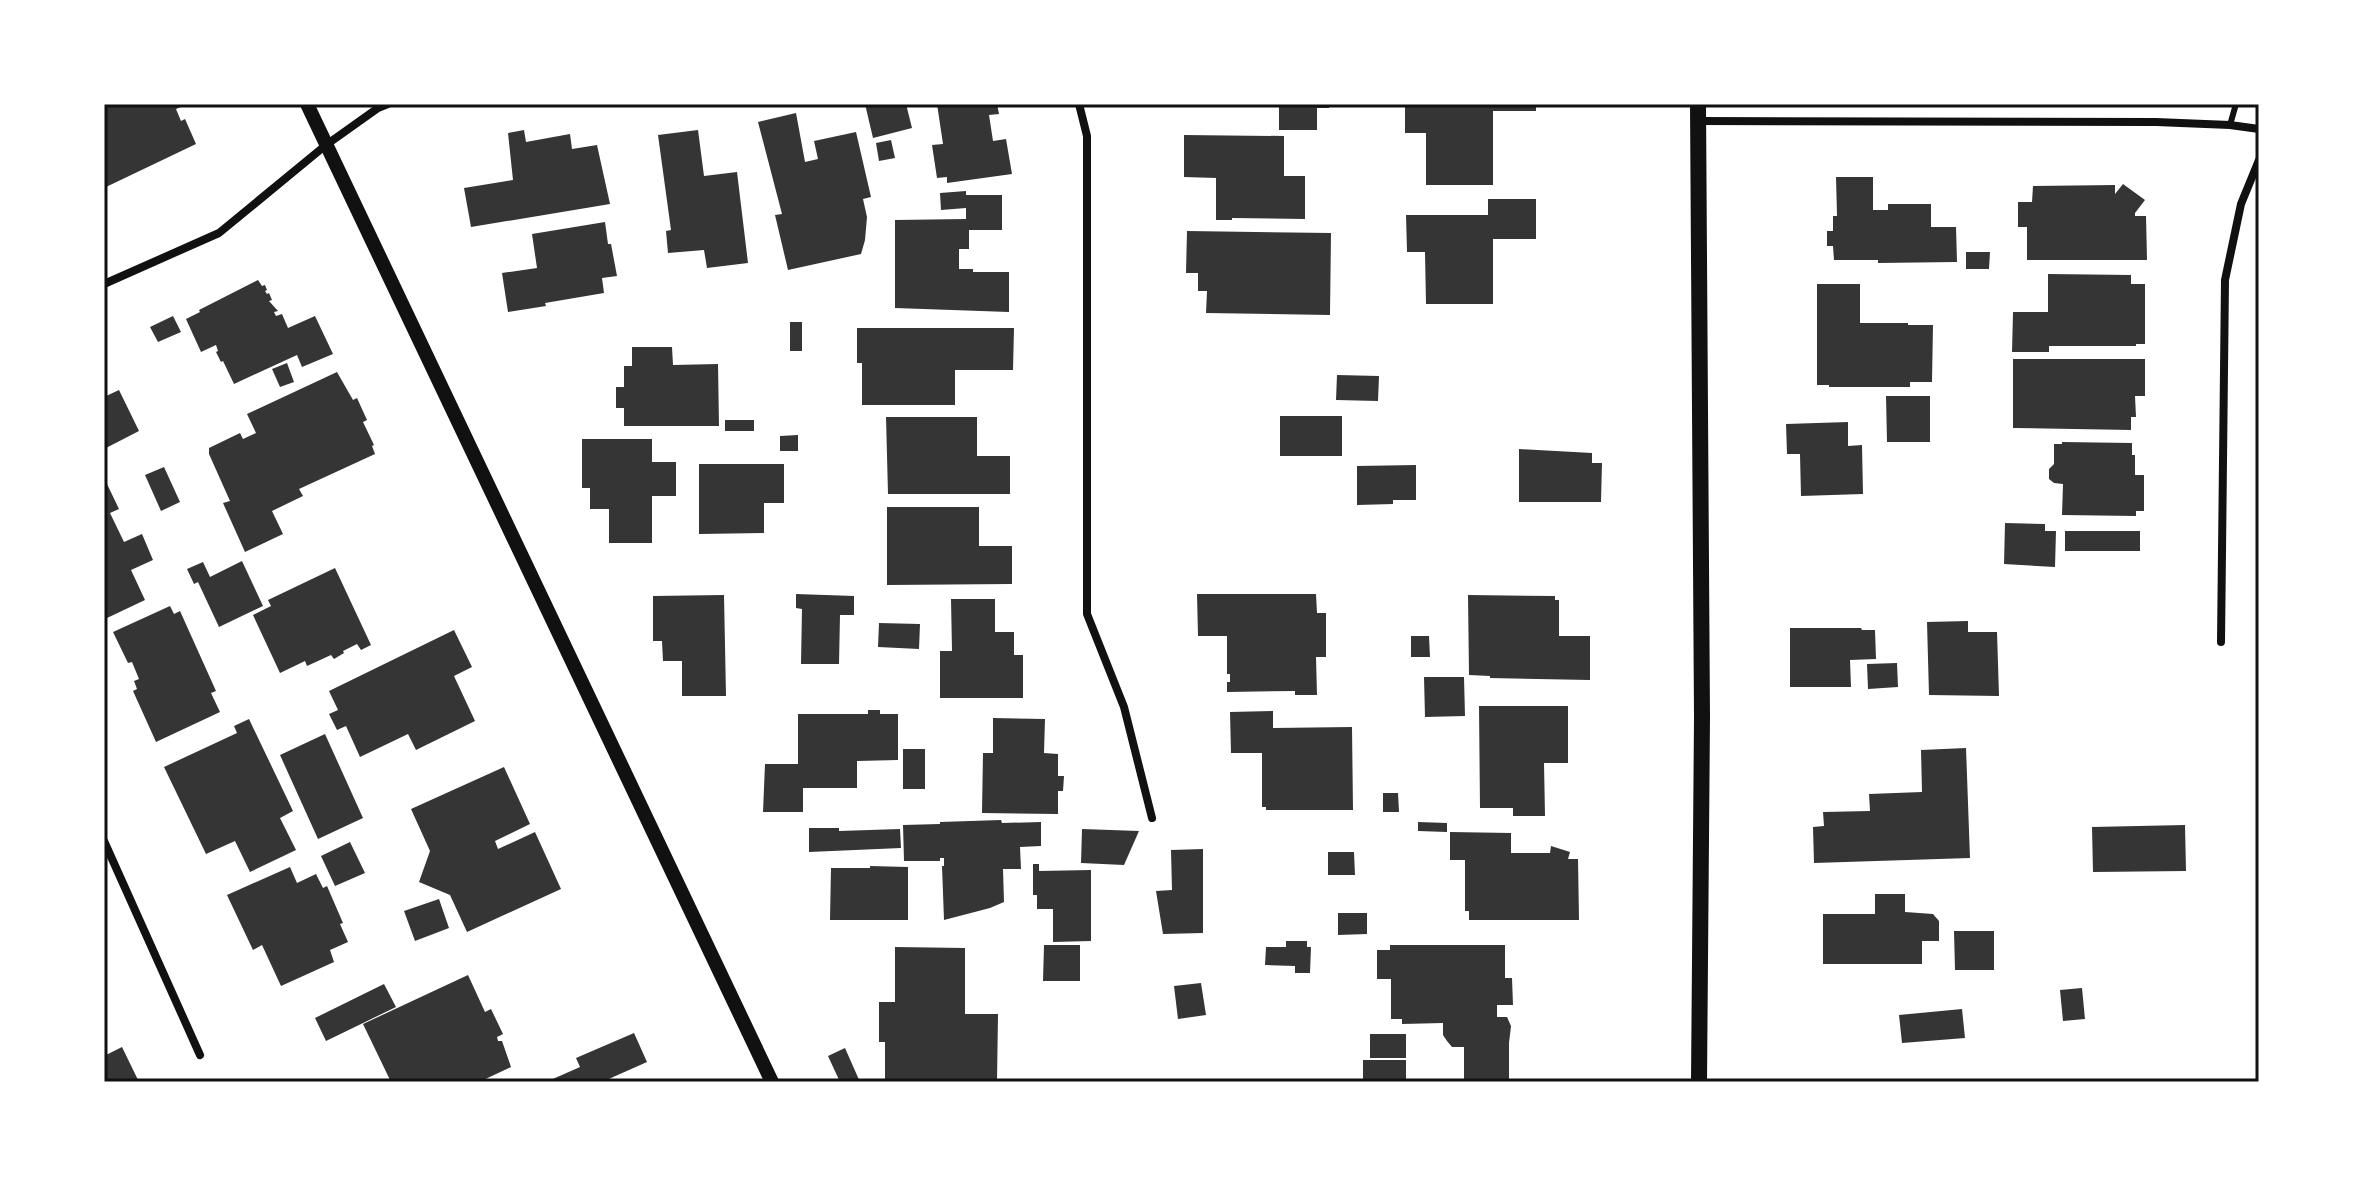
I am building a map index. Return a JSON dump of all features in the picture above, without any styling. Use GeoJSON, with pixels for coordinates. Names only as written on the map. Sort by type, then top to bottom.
{"type":"FeatureCollection","features":[{"type":"Feature","properties":{"kind":"main road"},"geometry":{"type":"LineString","coordinates":[[1698,112],[1702,701],[1699,1082]]}},
{"type":"Feature","properties":{"kind":"street"},"geometry":{"type":"LineString","coordinates":[[307,104],[772,1082]]}},
{"type":"Feature","properties":{"kind":"street"},"geometry":{"type":"LineString","coordinates":[[104,284],[219,233],[326,145],[388,104]]}},
{"type":"Feature","properties":{"kind":"street"},"geometry":{"type":"LineString","coordinates":[[1079,104],[1087,136],[1087,614],[1124,707],[1152,818]]}},
{"type":"Feature","properties":{"kind":"street"},"geometry":{"type":"LineString","coordinates":[[1698,112],[2140,122],[2259,129]]}},
{"type":"Feature","properties":{"kind":"street"},"geometry":{"type":"LineString","coordinates":[[2221,642],[2225,280],[2241,204],[2259,160]]}},
{"type":"Feature","properties":{"kind":"street"},"geometry":{"type":"LineString","coordinates":[[104,841],[200,1055]]}},
{"type":"Feature","properties":{"kind":"lane"},"geometry":{"type":"LineString","coordinates":[[2230,125],[2236,104]]}},
{"type":"Feature","properties":{"kind":"building"},"geometry":{"type":"Polygon","coordinates":[[[104,104],[188,104],[176,109],[181,121],[185,119],[196,144],[106,187],[104,104]]]}},
{"type":"Feature","properties":{"kind":"building"},"geometry":{"type":"Polygon","coordinates":[[[865,104],[906,104],[912,128],[873,138],[865,104]]]}},
{"type":"Feature","properties":{"kind":"building"},"geometry":{"type":"Polygon","coordinates":[[[937,104],[997,104],[999,114],[989,115],[993,141],[1006,139],[1012,174],[947,183],[947,177],[937,178],[932,145],[943,144],[937,104]]]}},
{"type":"Feature","properties":{"kind":"building"},"geometry":{"type":"Polygon","coordinates":[[[1279,104],[1329,104],[1329,108],[1317,108],[1317,130],[1279,130],[1279,104]]]}},
{"type":"Feature","properties":{"kind":"building"},"geometry":{"type":"Polygon","coordinates":[[[1405,104],[1536,104],[1536,111],[1493,111],[1493,185],[1426,185],[1426,133],[1405,133],[1405,104]]]}},
{"type":"Feature","properties":{"kind":"building"},"geometry":{"type":"Polygon","coordinates":[[[796,113],[805,162],[818,159],[814,141],[856,132],[871,197],[863,199],[867,217],[861,254],[788,270],[775,215],[782,214],[758,122],[796,113]]]}},
{"type":"Feature","properties":{"kind":"building"},"geometry":{"type":"Polygon","coordinates":[[[524,130],[526,142],[570,134],[572,149],[597,145],[610,204],[471,227],[464,188],[513,180],[508,133],[524,130]]]}},
{"type":"Feature","properties":{"kind":"building"},"geometry":{"type":"Polygon","coordinates":[[[698,130],[704,176],[737,172],[748,263],[707,268],[704,250],[668,253],[666,231],[671,230],[658,135],[698,130]]]}},
{"type":"Feature","properties":{"kind":"building"},"geometry":{"type":"Polygon","coordinates":[[[1184,135],[1284,136],[1284,176],[1305,176],[1305,219],[1216,220],[1216,178],[1184,177],[1184,135]]]}},
{"type":"Feature","properties":{"kind":"building"},"geometry":{"type":"Polygon","coordinates":[[[891,140],[895,158],[879,161],[876,143],[891,140]]]}},
{"type":"Feature","properties":{"kind":"building"},"geometry":{"type":"Polygon","coordinates":[[[1836,177],[1873,177],[1873,210],[1888,210],[1888,204],[1931,204],[1931,227],[1956,227],[1957,262],[1834,260],[1833,246],[1827,246],[1827,231],[1833,231],[1833,216],[1837,216],[1836,177]]]}},
{"type":"Feature","properties":{"kind":"building"},"geometry":{"type":"Polygon","coordinates":[[[2123,184],[2145,200],[2135,216],[2146,216],[2147,260],[2027,260],[2027,227],[2018,227],[2018,202],[2032,202],[2033,186],[2115,185],[2115,194],[2123,184]]]}},
{"type":"Feature","properties":{"kind":"building"},"geometry":{"type":"Polygon","coordinates":[[[966,191],[966,195],[1002,195],[1002,230],[969,230],[969,249],[959,249],[959,269],[1009,272],[1009,312],[895,308],[895,220],[966,219],[966,208],[941,210],[940,193],[966,191]]]}},
{"type":"Feature","properties":{"kind":"building"},"geometry":{"type":"Polygon","coordinates":[[[1488,199],[1536,199],[1536,239],[1493,239],[1493,304],[1426,304],[1425,252],[1407,252],[1406,215],[1488,215],[1488,199]]]}},
{"type":"Feature","properties":{"kind":"building"},"geometry":{"type":"Polygon","coordinates":[[[605,222],[617,276],[602,278],[604,293],[508,312],[502,273],[537,268],[532,234],[605,222]]]}},
{"type":"Feature","properties":{"kind":"building"},"geometry":{"type":"Polygon","coordinates":[[[1187,231],[1331,233],[1330,315],[1206,313],[1207,291],[1198,291],[1198,273],[1186,273],[1187,231]]]}},
{"type":"Feature","properties":{"kind":"building"},"geometry":{"type":"Polygon","coordinates":[[[1966,252],[1990,252],[1989,269],[1966,269],[1966,252]]]}},
{"type":"Feature","properties":{"kind":"building"},"geometry":{"type":"Polygon","coordinates":[[[2048,274],[2131,275],[2131,284],[2145,284],[2145,344],[2049,346],[2049,352],[2012,352],[2013,312],[2048,312],[2048,274]]]}},
{"type":"Feature","properties":{"kind":"building"},"geometry":{"type":"Polygon","coordinates":[[[258,280],[262,286],[265,285],[265,291],[272,300],[269,301],[278,311],[274,312],[276,316],[282,314],[288,328],[315,316],[333,354],[302,367],[297,355],[234,384],[216,352],[216,345],[201,352],[186,319],[258,280]]]}},
{"type":"Feature","properties":{"kind":"building"},"geometry":{"type":"Polygon","coordinates":[[[1817,284],[1860,284],[1860,323],[1933,325],[1932,382],[1910,382],[1910,387],[1817,385],[1817,284]]]}},
{"type":"Feature","properties":{"kind":"building"},"geometry":{"type":"Polygon","coordinates":[[[173,316],[181,332],[158,342],[150,327],[173,316]]]}},
{"type":"Feature","properties":{"kind":"building"},"geometry":{"type":"Polygon","coordinates":[[[790,322],[802,322],[802,351],[790,351],[790,322]]]}},
{"type":"Feature","properties":{"kind":"building"},"geometry":{"type":"Polygon","coordinates":[[[857,328],[1014,328],[1013,370],[955,370],[955,405],[862,405],[862,363],[857,363],[857,328]]]}},
{"type":"Feature","properties":{"kind":"building"},"geometry":{"type":"Polygon","coordinates":[[[632,347],[672,347],[673,365],[718,364],[719,426],[624,426],[624,408],[616,408],[616,387],[624,387],[624,366],[632,366],[632,347]]]}},
{"type":"Feature","properties":{"kind":"building"},"geometry":{"type":"Polygon","coordinates":[[[2013,359],[2145,359],[2145,396],[2135,396],[2136,417],[2131,417],[2131,430],[2013,428],[2013,359]]]}},
{"type":"Feature","properties":{"kind":"building"},"geometry":{"type":"Polygon","coordinates":[[[287,363],[294,382],[280,387],[272,369],[287,363]]]}},
{"type":"Feature","properties":{"kind":"building"},"geometry":{"type":"Polygon","coordinates":[[[337,372],[353,400],[357,398],[367,420],[363,422],[375,454],[299,489],[303,496],[272,511],[283,534],[245,552],[223,503],[230,501],[209,448],[240,433],[243,439],[256,433],[247,414],[337,372]]]}},
{"type":"Feature","properties":{"kind":"building"},"geometry":{"type":"Polygon","coordinates":[[[1337,375],[1379,376],[1378,401],[1336,400],[1337,375]]]}},
{"type":"Feature","properties":{"kind":"building"},"geometry":{"type":"Polygon","coordinates":[[[119,390],[139,431],[104,449],[104,397],[119,390]]]}},
{"type":"Feature","properties":{"kind":"building"},"geometry":{"type":"Polygon","coordinates":[[[1886,396],[1930,396],[1930,442],[1887,442],[1886,396]]]}},
{"type":"Feature","properties":{"kind":"building"},"geometry":{"type":"Polygon","coordinates":[[[1280,416],[1342,416],[1342,456],[1280,456],[1280,416]]]}},
{"type":"Feature","properties":{"kind":"building"},"geometry":{"type":"Polygon","coordinates":[[[886,417],[977,417],[977,456],[1010,456],[1010,494],[888,494],[886,417]]]}},
{"type":"Feature","properties":{"kind":"building"},"geometry":{"type":"Polygon","coordinates":[[[725,420],[754,420],[754,431],[725,431],[725,420]]]}},
{"type":"Feature","properties":{"kind":"building"},"geometry":{"type":"Polygon","coordinates":[[[1848,422],[1848,446],[1862,445],[1863,494],[1801,496],[1800,454],[1787,454],[1786,424],[1848,422]]]}},
{"type":"Feature","properties":{"kind":"building"},"geometry":{"type":"Polygon","coordinates":[[[798,435],[798,451],[780,451],[780,436],[798,435]]]}},
{"type":"Feature","properties":{"kind":"building"},"geometry":{"type":"Polygon","coordinates":[[[582,439],[652,439],[652,462],[676,462],[676,496],[652,496],[652,543],[609,543],[609,509],[590,509],[590,488],[582,488],[582,439]]]}},
{"type":"Feature","properties":{"kind":"building"},"geometry":{"type":"Polygon","coordinates":[[[2132,443],[2135,475],[2144,475],[2144,511],[2136,511],[2136,516],[2062,515],[2063,484],[2049,479],[2049,469],[2054,464],[2054,444],[2132,443]]]}},
{"type":"Feature","properties":{"kind":"building"},"geometry":{"type":"Polygon","coordinates":[[[1519,449],[1592,453],[1592,463],[1602,463],[1601,502],[1519,502],[1519,449]]]}},
{"type":"Feature","properties":{"kind":"building"},"geometry":{"type":"Polygon","coordinates":[[[699,464],[784,464],[784,503],[764,503],[764,533],[699,534],[699,464]]]}},
{"type":"Feature","properties":{"kind":"building"},"geometry":{"type":"Polygon","coordinates":[[[1416,465],[1416,500],[1357,505],[1357,466],[1416,465]]]}},
{"type":"Feature","properties":{"kind":"building"},"geometry":{"type":"Polygon","coordinates":[[[164,467],[180,502],[161,511],[145,475],[164,467]]]}},
{"type":"Feature","properties":{"kind":"building"},"geometry":{"type":"Polygon","coordinates":[[[107,484],[119,509],[110,513],[124,542],[142,534],[153,560],[131,570],[145,600],[107,618],[104,612],[104,486],[107,484]]]}},
{"type":"Feature","properties":{"kind":"building"},"geometry":{"type":"Polygon","coordinates":[[[887,507],[979,507],[979,546],[1012,546],[1012,584],[887,585],[887,507]]]}},
{"type":"Feature","properties":{"kind":"building"},"geometry":{"type":"Polygon","coordinates":[[[2005,523],[2045,524],[2045,531],[2056,531],[2055,567],[2004,564],[2005,523]]]}},
{"type":"Feature","properties":{"kind":"building"},"geometry":{"type":"Polygon","coordinates":[[[2065,531],[2140,531],[2140,551],[2065,551],[2065,531]]]}},
{"type":"Feature","properties":{"kind":"building"},"geometry":{"type":"Polygon","coordinates":[[[242,561],[263,606],[219,627],[198,582],[194,584],[187,569],[203,562],[210,577],[242,561]]]}},
{"type":"Feature","properties":{"kind":"building"},"geometry":{"type":"Polygon","coordinates":[[[335,568],[371,645],[361,650],[357,644],[334,659],[331,655],[307,666],[305,661],[280,673],[253,615],[271,606],[268,600],[335,568]]]}},
{"type":"Feature","properties":{"kind":"building"},"geometry":{"type":"Polygon","coordinates":[[[796,594],[854,596],[854,615],[840,615],[839,664],[801,664],[802,609],[796,608],[796,594]]]}},
{"type":"Feature","properties":{"kind":"building"},"geometry":{"type":"Polygon","coordinates":[[[1197,594],[1316,594],[1317,613],[1326,613],[1326,657],[1316,657],[1317,695],[1295,695],[1295,691],[1227,692],[1230,674],[1227,674],[1227,636],[1198,636],[1197,594]]]}},
{"type":"Feature","properties":{"kind":"building"},"geometry":{"type":"Polygon","coordinates":[[[724,595],[726,696],[682,696],[682,661],[663,661],[662,641],[653,641],[653,596],[724,595]]]}},
{"type":"Feature","properties":{"kind":"building"},"geometry":{"type":"Polygon","coordinates":[[[1468,595],[1555,596],[1555,600],[1559,600],[1559,636],[1590,636],[1590,680],[1469,675],[1468,595]]]}},
{"type":"Feature","properties":{"kind":"building"},"geometry":{"type":"Polygon","coordinates":[[[951,599],[995,599],[995,632],[1014,632],[1014,655],[1023,655],[1023,698],[940,698],[940,651],[952,651],[951,599]]]}},
{"type":"Feature","properties":{"kind":"building"},"geometry":{"type":"Polygon","coordinates":[[[170,606],[174,614],[180,611],[216,691],[211,693],[220,712],[156,742],[133,691],[137,689],[134,681],[139,679],[113,632],[170,606]]]}},
{"type":"Feature","properties":{"kind":"building"},"geometry":{"type":"Polygon","coordinates":[[[1968,621],[1968,632],[1997,632],[1999,696],[1929,695],[1927,622],[1968,621]]]}},
{"type":"Feature","properties":{"kind":"building"},"geometry":{"type":"Polygon","coordinates":[[[879,623],[920,624],[919,649],[878,647],[879,623]]]}},
{"type":"Feature","properties":{"kind":"building"},"geometry":{"type":"Polygon","coordinates":[[[1790,628],[1875,630],[1876,659],[1850,660],[1851,687],[1790,687],[1790,628]]]}},
{"type":"Feature","properties":{"kind":"building"},"geometry":{"type":"Polygon","coordinates":[[[454,630],[472,667],[454,676],[475,721],[416,750],[408,734],[360,757],[346,726],[337,730],[329,714],[338,710],[329,691],[454,630]]]}},
{"type":"Feature","properties":{"kind":"building"},"geometry":{"type":"Polygon","coordinates":[[[1411,636],[1429,636],[1430,657],[1411,657],[1411,636]]]}},
{"type":"Feature","properties":{"kind":"building"},"geometry":{"type":"Polygon","coordinates":[[[1897,663],[1898,687],[1868,689],[1867,664],[1897,663]]]}},
{"type":"Feature","properties":{"kind":"building"},"geometry":{"type":"Polygon","coordinates":[[[1424,677],[1464,677],[1465,716],[1425,717],[1424,677]]]}},
{"type":"Feature","properties":{"kind":"building"},"geometry":{"type":"Polygon","coordinates":[[[1479,706],[1568,706],[1568,763],[1544,763],[1545,816],[1513,816],[1513,808],[1480,808],[1479,706]]]}},
{"type":"Feature","properties":{"kind":"building"},"geometry":{"type":"Polygon","coordinates":[[[868,710],[898,714],[898,760],[857,761],[857,788],[803,788],[803,812],[763,812],[765,764],[798,764],[798,714],[868,714],[868,710]]]}},
{"type":"Feature","properties":{"kind":"building"},"geometry":{"type":"Polygon","coordinates":[[[1273,711],[1273,728],[1352,727],[1353,810],[1266,810],[1262,807],[1262,753],[1231,753],[1230,712],[1273,711]]]}},
{"type":"Feature","properties":{"kind":"building"},"geometry":{"type":"Polygon","coordinates":[[[993,718],[1045,719],[1044,753],[1058,754],[1058,776],[1064,776],[1063,791],[1058,791],[1058,814],[982,813],[983,753],[993,753],[993,718]]]}},
{"type":"Feature","properties":{"kind":"building"},"geometry":{"type":"Polygon","coordinates":[[[249,719],[293,811],[280,818],[296,850],[250,872],[235,841],[206,854],[164,767],[237,733],[234,726],[249,719]]]}},
{"type":"Feature","properties":{"kind":"building"},"geometry":{"type":"Polygon","coordinates":[[[325,734],[363,818],[318,839],[280,755],[325,734]]]}},
{"type":"Feature","properties":{"kind":"building"},"geometry":{"type":"Polygon","coordinates":[[[1966,748],[1970,858],[1814,863],[1813,827],[1824,826],[1823,812],[1870,811],[1869,794],[1922,792],[1921,750],[1966,748]]]}},
{"type":"Feature","properties":{"kind":"building"},"geometry":{"type":"Polygon","coordinates":[[[903,749],[925,749],[925,789],[903,789],[903,749]]]}},
{"type":"Feature","properties":{"kind":"building"},"geometry":{"type":"Polygon","coordinates":[[[504,767],[530,824],[495,841],[498,849],[535,832],[561,889],[467,932],[450,895],[419,882],[430,851],[411,809],[504,767]]]}},
{"type":"Feature","properties":{"kind":"building"},"geometry":{"type":"Polygon","coordinates":[[[1383,793],[1398,793],[1399,812],[1383,812],[1383,793]]]}},
{"type":"Feature","properties":{"kind":"building"},"geometry":{"type":"Polygon","coordinates":[[[1001,820],[1002,823],[1041,822],[1041,846],[1020,847],[1021,869],[1003,869],[1004,902],[944,920],[944,858],[940,861],[904,861],[903,825],[1001,820]]]}},
{"type":"Feature","properties":{"kind":"building"},"geometry":{"type":"Polygon","coordinates":[[[1418,822],[1447,823],[1447,832],[1418,831],[1418,822]]]}},
{"type":"Feature","properties":{"kind":"building"},"geometry":{"type":"Polygon","coordinates":[[[2185,825],[2186,871],[2093,872],[2092,827],[2185,825]]]}},
{"type":"Feature","properties":{"kind":"building"},"geometry":{"type":"Polygon","coordinates":[[[809,828],[839,828],[839,831],[900,829],[901,848],[809,852],[809,828]]]}},
{"type":"Feature","properties":{"kind":"building"},"geometry":{"type":"Polygon","coordinates":[[[1082,829],[1139,831],[1124,865],[1081,863],[1082,829]]]}},
{"type":"Feature","properties":{"kind":"building"},"geometry":{"type":"Polygon","coordinates":[[[1450,832],[1511,833],[1511,853],[1550,853],[1551,846],[1570,852],[1568,859],[1578,859],[1579,920],[1469,920],[1469,911],[1465,911],[1465,860],[1450,860],[1450,832]]]}},
{"type":"Feature","properties":{"kind":"building"},"geometry":{"type":"Polygon","coordinates":[[[350,842],[365,873],[335,886],[321,856],[350,842]]]}},
{"type":"Feature","properties":{"kind":"building"},"geometry":{"type":"Polygon","coordinates":[[[1203,849],[1203,933],[1163,934],[1156,891],[1172,890],[1171,850],[1203,849]]]}},
{"type":"Feature","properties":{"kind":"building"},"geometry":{"type":"Polygon","coordinates":[[[1328,852],[1354,852],[1355,875],[1328,875],[1328,852]]]}},
{"type":"Feature","properties":{"kind":"building"},"geometry":{"type":"Polygon","coordinates":[[[1033,864],[1039,864],[1039,871],[1091,870],[1091,941],[1053,942],[1053,909],[1037,909],[1037,895],[1033,895],[1033,864]]]}},
{"type":"Feature","properties":{"kind":"building"},"geometry":{"type":"Polygon","coordinates":[[[290,867],[297,883],[316,874],[323,888],[327,886],[348,942],[330,950],[334,962],[281,986],[262,945],[253,950],[227,895],[290,867]]]}},
{"type":"Feature","properties":{"kind":"building"},"geometry":{"type":"Polygon","coordinates":[[[908,867],[908,920],[830,920],[831,868],[908,867]]]}},
{"type":"Feature","properties":{"kind":"building"},"geometry":{"type":"Polygon","coordinates":[[[1875,894],[1905,894],[1905,912],[1933,914],[1939,921],[1939,941],[1922,941],[1922,964],[1823,964],[1823,914],[1875,914],[1875,894]]]}},
{"type":"Feature","properties":{"kind":"building"},"geometry":{"type":"Polygon","coordinates":[[[439,899],[449,928],[415,941],[404,911],[439,899]]]}},
{"type":"Feature","properties":{"kind":"building"},"geometry":{"type":"Polygon","coordinates":[[[1338,913],[1367,913],[1367,934],[1338,935],[1338,913]]]}},
{"type":"Feature","properties":{"kind":"building"},"geometry":{"type":"Polygon","coordinates":[[[1954,931],[1994,931],[1994,970],[1955,970],[1954,931]]]}},
{"type":"Feature","properties":{"kind":"building"},"geometry":{"type":"Polygon","coordinates":[[[1286,941],[1307,941],[1307,947],[1311,947],[1310,973],[1295,973],[1295,966],[1265,965],[1266,947],[1286,947],[1286,941]]]}},
{"type":"Feature","properties":{"kind":"building"},"geometry":{"type":"Polygon","coordinates":[[[1044,945],[1080,945],[1080,981],[1043,981],[1044,945]]]}},
{"type":"Feature","properties":{"kind":"building"},"geometry":{"type":"Polygon","coordinates":[[[1390,945],[1505,945],[1505,978],[1512,978],[1513,1005],[1497,1005],[1497,1017],[1507,1017],[1511,1026],[1509,1082],[1464,1082],[1464,1047],[1452,1047],[1443,1035],[1443,1023],[1402,1024],[1402,1019],[1391,1019],[1391,979],[1377,979],[1377,950],[1390,950],[1390,945]]]}},
{"type":"Feature","properties":{"kind":"building"},"geometry":{"type":"Polygon","coordinates":[[[895,947],[965,948],[965,1014],[998,1014],[997,1082],[885,1082],[885,1042],[879,1042],[879,1002],[895,1002],[895,947]]]}},
{"type":"Feature","properties":{"kind":"building"},"geometry":{"type":"Polygon","coordinates":[[[468,975],[485,1012],[491,1009],[503,1034],[497,1037],[498,1041],[502,1041],[511,1067],[479,1082],[391,1082],[363,1024],[468,975]]]}},
{"type":"Feature","properties":{"kind":"building"},"geometry":{"type":"Polygon","coordinates":[[[1201,983],[1206,1015],[1178,1019],[1174,986],[1201,983]]]}},
{"type":"Feature","properties":{"kind":"building"},"geometry":{"type":"Polygon","coordinates":[[[384,984],[396,1007],[326,1041],[315,1018],[384,984]]]}},
{"type":"Feature","properties":{"kind":"building"},"geometry":{"type":"Polygon","coordinates":[[[2082,988],[2085,1019],[2063,1021],[2060,990],[2082,988]]]}},
{"type":"Feature","properties":{"kind":"building"},"geometry":{"type":"Polygon","coordinates":[[[1962,1009],[1965,1038],[1902,1043],[1899,1015],[1962,1009]]]}},
{"type":"Feature","properties":{"kind":"building"},"geometry":{"type":"Polygon","coordinates":[[[634,1033],[647,1062],[602,1082],[546,1082],[580,1067],[576,1058],[634,1033]]]}},
{"type":"Feature","properties":{"kind":"building"},"geometry":{"type":"Polygon","coordinates":[[[1370,1034],[1406,1034],[1406,1058],[1370,1058],[1370,1034]]]}},
{"type":"Feature","properties":{"kind":"building"},"geometry":{"type":"Polygon","coordinates":[[[122,1047],[139,1082],[104,1082],[104,1056],[122,1047]]]}},
{"type":"Feature","properties":{"kind":"building"},"geometry":{"type":"Polygon","coordinates":[[[845,1048],[860,1082],[840,1082],[828,1056],[845,1048]]]}},
{"type":"Feature","properties":{"kind":"building"},"geometry":{"type":"Polygon","coordinates":[[[1363,1060],[1406,1060],[1406,1081],[1363,1081],[1363,1060]]]}}]}
